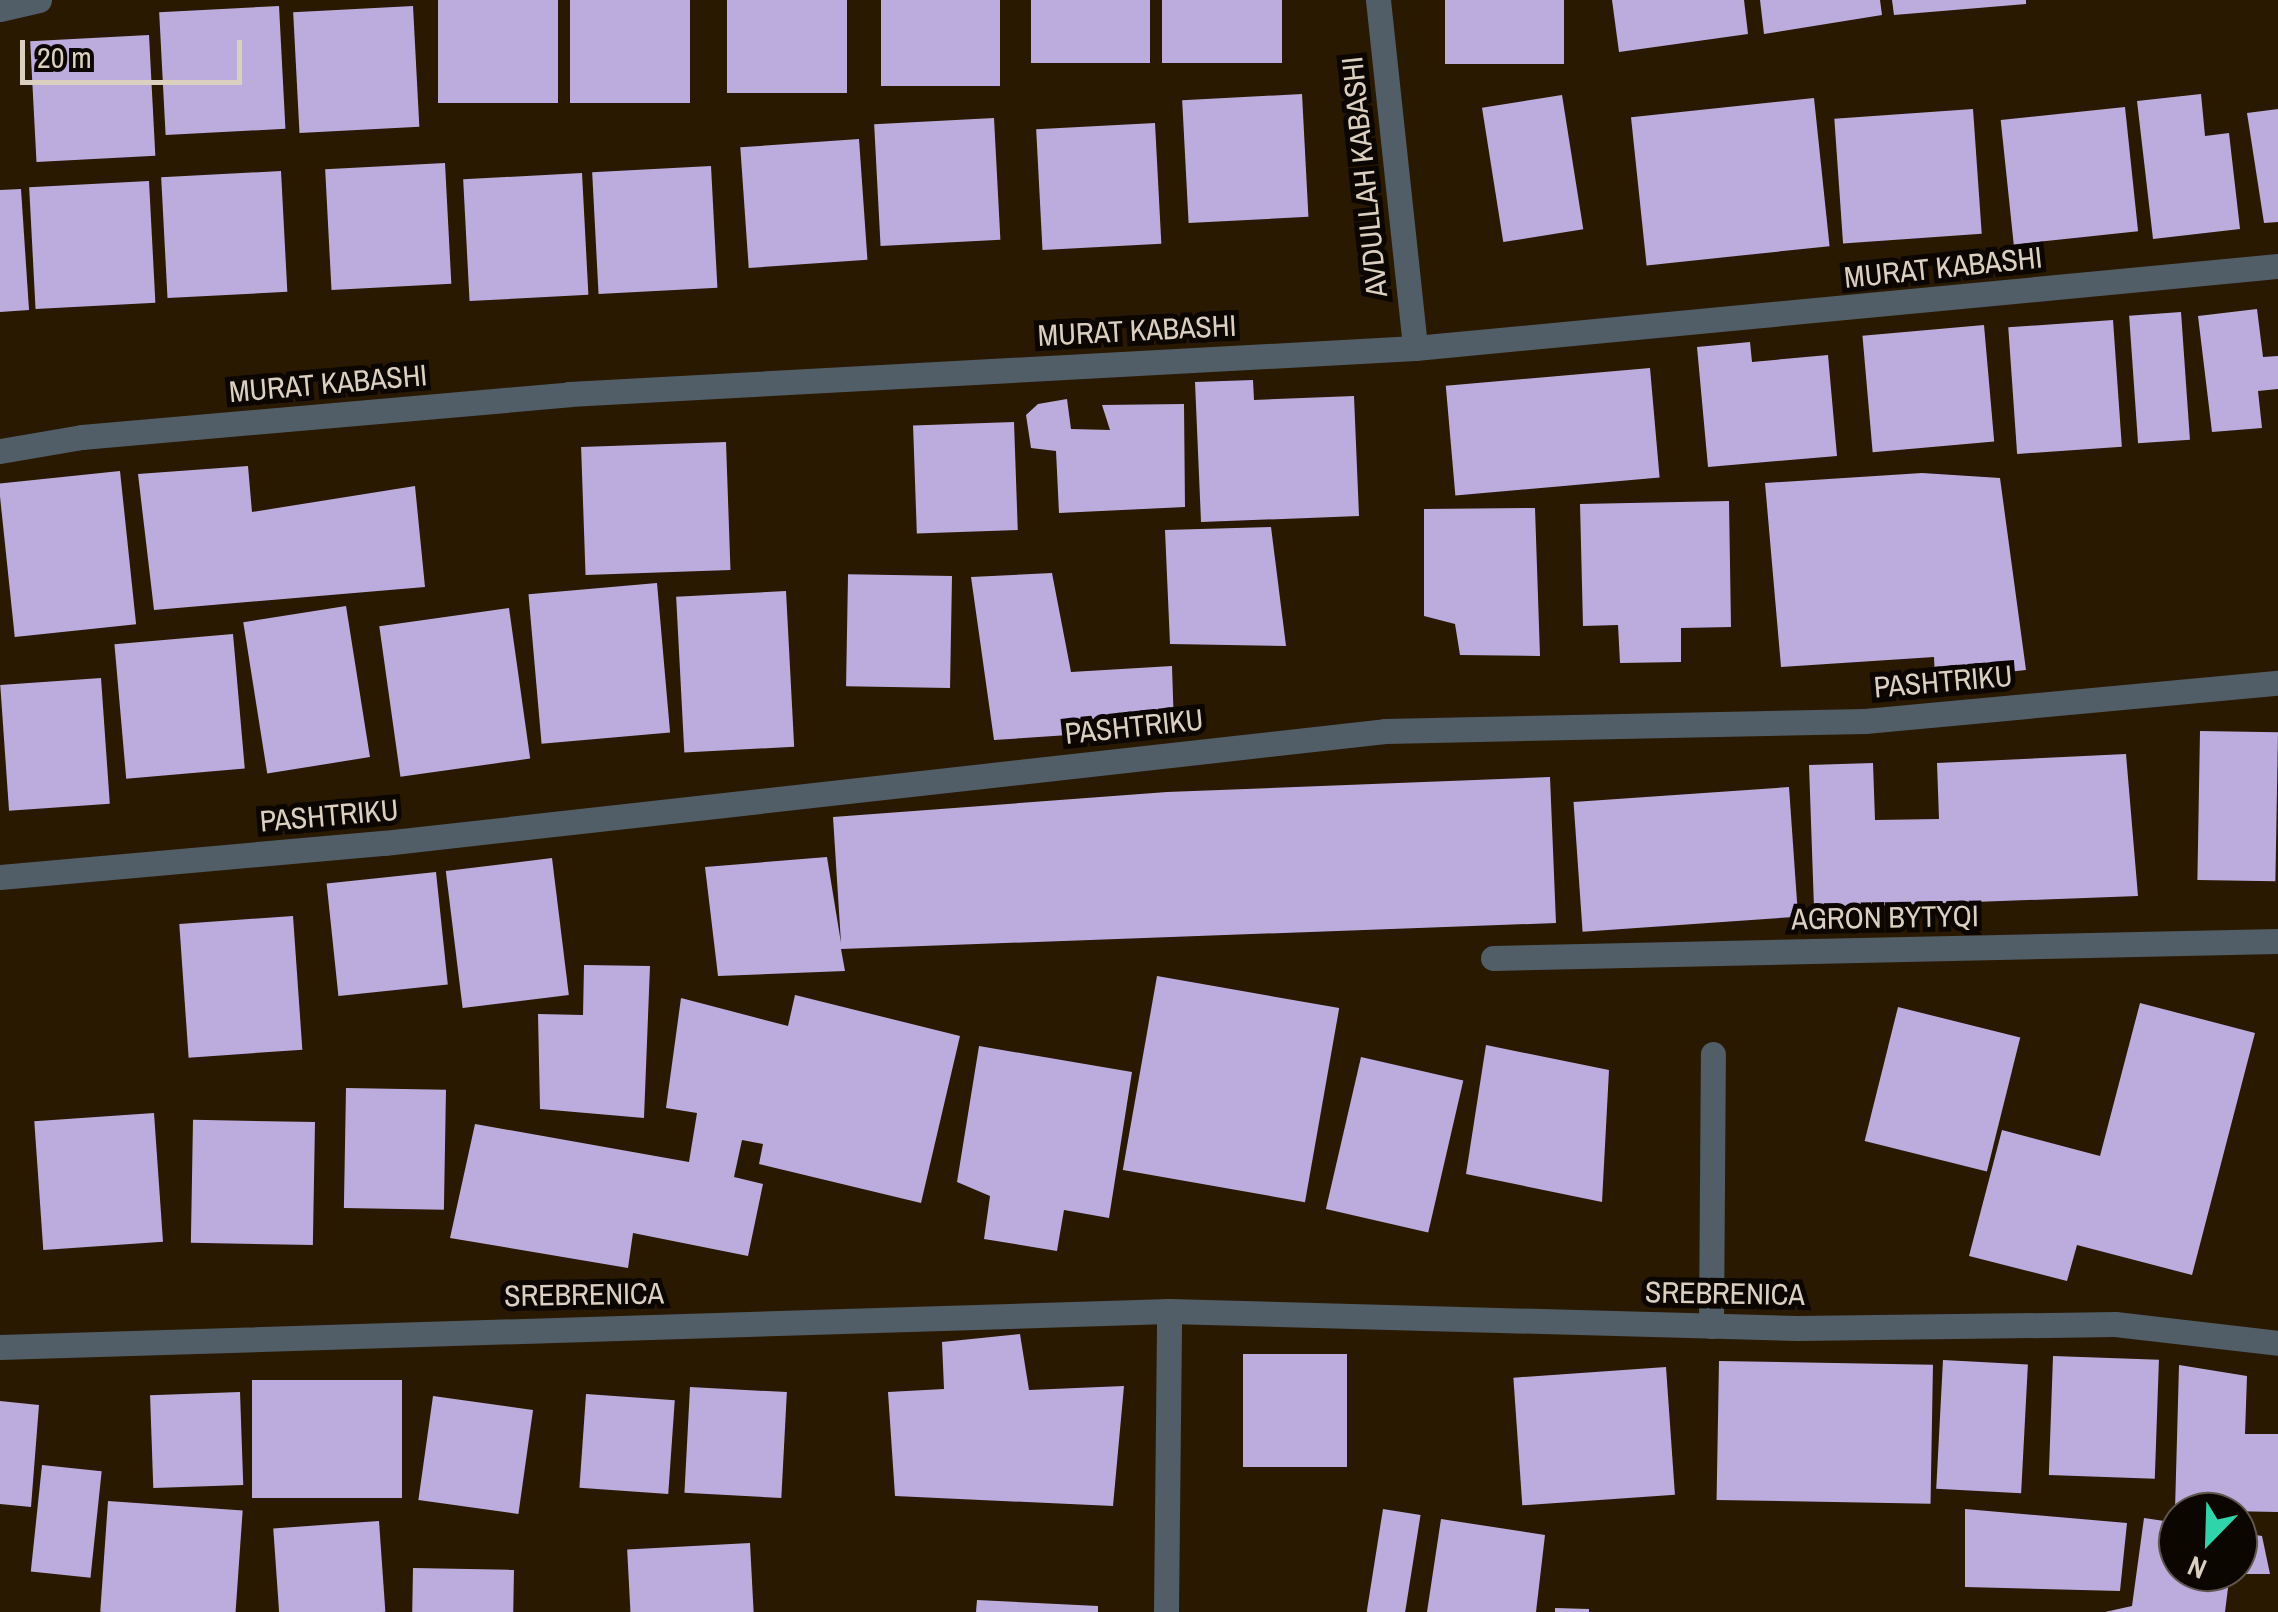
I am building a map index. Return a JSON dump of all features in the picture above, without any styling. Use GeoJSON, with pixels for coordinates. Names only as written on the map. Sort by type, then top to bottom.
{"type":"FeatureCollection","features":[{"type":"Feature","properties":{"kind":"street"},"geometry":{"type":"LineString","coordinates":[[0,9],[38,0]]}},
{"type":"Feature","properties":{"kind":"street","name":"AVDULLAH KABASHI"},"geometry":{"type":"LineString","coordinates":[[1378,0],[1414,348]]}},
{"type":"Feature","properties":{"kind":"street","name":"MURAT KABASHI"},"geometry":{"type":"LineString","coordinates":[[0,452],[82,437],[569,394],[1414,348],[2278,266]]}},
{"type":"Feature","properties":{"kind":"street","name":"PASHTRIKU"},"geometry":{"type":"LineString","coordinates":[[0,877],[384,843],[1386,732],[1865,722],[2278,683]]}},
{"type":"Feature","properties":{"kind":"street","name":"AGRON BYTYQI"},"geometry":{"type":"LineString","coordinates":[[1493,958],[2278,941]]}},
{"type":"Feature","properties":{"kind":"street"},"geometry":{"type":"LineString","coordinates":[[1711,1326],[1712,1054]]}},
{"type":"Feature","properties":{"kind":"street"},"geometry":{"type":"LineString","coordinates":[[1166,1612],[1169,1311]]}},
{"type":"Feature","properties":{"kind":"street","name":"SREBRENICA"},"geometry":{"type":"LineString","coordinates":[[0,1346],[1169,1311],[1711,1326],[2115,1324],[2278,1343]]}},
{"type":"Feature","properties":{"kind":"building"},"geometry":{"type":"Polygon","coordinates":[[[438,0],[558,0],[558,103],[438,103],[438,0]]]}},
{"type":"Feature","properties":{"kind":"building"},"geometry":{"type":"Polygon","coordinates":[[[570,0],[690,0],[690,103],[570,103],[570,0]]]}},
{"type":"Feature","properties":{"kind":"building"},"geometry":{"type":"Polygon","coordinates":[[[727,0],[847,0],[847,93],[727,93],[727,0]]]}},
{"type":"Feature","properties":{"kind":"building"},"geometry":{"type":"Polygon","coordinates":[[[881,0],[1000,0],[1000,86],[881,86],[881,0]]]}},
{"type":"Feature","properties":{"kind":"building"},"geometry":{"type":"Polygon","coordinates":[[[1031,0],[1150,0],[1150,63],[1031,63],[1031,0]]]}},
{"type":"Feature","properties":{"kind":"building"},"geometry":{"type":"Polygon","coordinates":[[[1162,0],[1282,0],[1282,63],[1162,63],[1162,0]]]}},
{"type":"Feature","properties":{"kind":"building"},"geometry":{"type":"Polygon","coordinates":[[[1445,0],[1564,0],[1564,64],[1445,64],[1445,0]]]}},
{"type":"Feature","properties":{"kind":"building"},"geometry":{"type":"Polygon","coordinates":[[[1612,0],[1744,0],[1748,34],[1619,52],[1612,0]]]}},
{"type":"Feature","properties":{"kind":"building"},"geometry":{"type":"Polygon","coordinates":[[[1760,0],[1880,0],[1882,15],[1764,34],[1760,0]]]}},
{"type":"Feature","properties":{"kind":"building"},"geometry":{"type":"Polygon","coordinates":[[[1892,0],[2026,0],[2026,4],[1894,15],[1892,0]]]}},
{"type":"Feature","properties":{"kind":"building"},"geometry":{"type":"Polygon","coordinates":[[[279,6],[285,129],[166,135],[159,12],[279,6]]]}},
{"type":"Feature","properties":{"kind":"building"},"geometry":{"type":"Polygon","coordinates":[[[413,6],[419,127],[299,133],[293,12],[413,6]]]}},
{"type":"Feature","properties":{"kind":"building"},"geometry":{"type":"Polygon","coordinates":[[[149,35],[155,156],[36,162],[30,41],[149,35]]]}},
{"type":"Feature","properties":{"kind":"building"},"geometry":{"type":"Polygon","coordinates":[[[1302,94],[1308,217],[1189,223],[1182,100],[1302,94]]]}},
{"type":"Feature","properties":{"kind":"building"},"geometry":{"type":"Polygon","coordinates":[[[2201,94],[2205,136],[2229,133],[2240,229],[2153,239],[2137,101],[2201,94]]]}},
{"type":"Feature","properties":{"kind":"building"},"geometry":{"type":"Polygon","coordinates":[[[1562,95],[1583,229],[1503,242],[1482,108],[1562,95]]]}},
{"type":"Feature","properties":{"kind":"building"},"geometry":{"type":"Polygon","coordinates":[[[1814,98],[1830,246],[1647,265],[1631,117],[1814,98]]]}},
{"type":"Feature","properties":{"kind":"building"},"geometry":{"type":"Polygon","coordinates":[[[2125,107],[2138,231],[2014,244],[2001,120],[2125,107]]]}},
{"type":"Feature","properties":{"kind":"building"},"geometry":{"type":"Polygon","coordinates":[[[1973,109],[1982,234],[1843,243],[1834,119],[1973,109]]]}},
{"type":"Feature","properties":{"kind":"building"},"geometry":{"type":"Polygon","coordinates":[[[2278,109],[2278,222],[2264,223],[2247,113],[2278,109]]]}},
{"type":"Feature","properties":{"kind":"building"},"geometry":{"type":"Polygon","coordinates":[[[994,118],[1000,240],[881,246],[874,124],[994,118]]]}},
{"type":"Feature","properties":{"kind":"building"},"geometry":{"type":"Polygon","coordinates":[[[1155,123],[1161,244],[1042,250],[1036,129],[1155,123]]]}},
{"type":"Feature","properties":{"kind":"building"},"geometry":{"type":"Polygon","coordinates":[[[859,139],[867,260],[749,268],[740,147],[859,139]]]}},
{"type":"Feature","properties":{"kind":"building"},"geometry":{"type":"Polygon","coordinates":[[[445,163],[451,284],[331,290],[325,169],[445,163]]]}},
{"type":"Feature","properties":{"kind":"building"},"geometry":{"type":"Polygon","coordinates":[[[711,166],[717,288],[599,294],[592,172],[711,166]]]}},
{"type":"Feature","properties":{"kind":"building"},"geometry":{"type":"Polygon","coordinates":[[[281,171],[287,292],[167,298],[161,177],[281,171]]]}},
{"type":"Feature","properties":{"kind":"building"},"geometry":{"type":"Polygon","coordinates":[[[582,173],[588,295],[470,301],[463,179],[582,173]]]}},
{"type":"Feature","properties":{"kind":"building"},"geometry":{"type":"Polygon","coordinates":[[[149,181],[155,303],[36,309],[29,187],[149,181]]]}},
{"type":"Feature","properties":{"kind":"building"},"geometry":{"type":"Polygon","coordinates":[[[21,189],[29,310],[0,312],[0,190],[21,189]]]}},
{"type":"Feature","properties":{"kind":"building"},"geometry":{"type":"Polygon","coordinates":[[[2257,309],[2263,357],[2278,356],[2278,389],[2258,391],[2262,428],[2212,432],[2198,316],[2257,309]]]}},
{"type":"Feature","properties":{"kind":"building"},"geometry":{"type":"Polygon","coordinates":[[[2181,312],[2190,440],[2138,443],[2129,316],[2181,312]]]}},
{"type":"Feature","properties":{"kind":"building"},"geometry":{"type":"Polygon","coordinates":[[[2113,320],[2122,447],[2017,454],[2008,327],[2113,320]]]}},
{"type":"Feature","properties":{"kind":"building"},"geometry":{"type":"Polygon","coordinates":[[[1984,325],[1994,442],[1873,452],[1862,336],[1984,325]]]}},
{"type":"Feature","properties":{"kind":"building"},"geometry":{"type":"Polygon","coordinates":[[[1750,342],[1752,362],[1828,355],[1837,456],[1708,467],[1697,347],[1750,342]]]}},
{"type":"Feature","properties":{"kind":"building"},"geometry":{"type":"Polygon","coordinates":[[[1650,368],[1660,478],[1455,495],[1446,386],[1650,368]]]}},
{"type":"Feature","properties":{"kind":"building"},"geometry":{"type":"Polygon","coordinates":[[[1253,380],[1254,400],[1354,396],[1359,516],[1201,522],[1195,382],[1253,380]]]}},
{"type":"Feature","properties":{"kind":"building"},"geometry":{"type":"Polygon","coordinates":[[[1067,399],[1071,429],[1110,430],[1102,405],[1184,404],[1185,507],[1059,513],[1056,451],[1031,448],[1026,415],[1038,404],[1067,399]]]}},
{"type":"Feature","properties":{"kind":"building"},"geometry":{"type":"Polygon","coordinates":[[[1014,422],[1018,530],[917,533],[913,426],[1014,422]]]}},
{"type":"Feature","properties":{"kind":"building"},"geometry":{"type":"Polygon","coordinates":[[[726,442],[730,570],[586,575],[581,447],[726,442]]]}},
{"type":"Feature","properties":{"kind":"building"},"geometry":{"type":"Polygon","coordinates":[[[248,466],[252,512],[415,486],[425,587],[154,610],[138,474],[248,466]]]}},
{"type":"Feature","properties":{"kind":"building"},"geometry":{"type":"Polygon","coordinates":[[[120,471],[136,624],[15,637],[0,484],[120,471]]]}},
{"type":"Feature","properties":{"kind":"building"},"geometry":{"type":"Polygon","coordinates":[[[1922,473],[2000,478],[2026,670],[1935,680],[1934,657],[1781,667],[1765,483],[1922,473]]]}},
{"type":"Feature","properties":{"kind":"building"},"geometry":{"type":"Polygon","coordinates":[[[1729,501],[1731,627],[1681,628],[1681,662],[1620,663],[1618,625],[1583,626],[1580,504],[1729,501]]]}},
{"type":"Feature","properties":{"kind":"building"},"geometry":{"type":"Polygon","coordinates":[[[1535,508],[1540,656],[1460,655],[1455,624],[1424,616],[1424,509],[1535,508]]]}},
{"type":"Feature","properties":{"kind":"building"},"geometry":{"type":"Polygon","coordinates":[[[1271,527],[1286,646],[1170,644],[1165,530],[1271,527]]]}},
{"type":"Feature","properties":{"kind":"building"},"geometry":{"type":"Polygon","coordinates":[[[1052,573],[1071,672],[1172,666],[1174,728],[994,740],[971,577],[1052,573]]]}},
{"type":"Feature","properties":{"kind":"building"},"geometry":{"type":"Polygon","coordinates":[[[848,574],[952,576],[950,688],[846,686],[848,574]]]}},
{"type":"Feature","properties":{"kind":"building"},"geometry":{"type":"Polygon","coordinates":[[[657,583],[670,732],[542,744],[528,594],[657,583]]]}},
{"type":"Feature","properties":{"kind":"building"},"geometry":{"type":"Polygon","coordinates":[[[786,591],[794,747],[684,753],[676,597],[786,591]]]}},
{"type":"Feature","properties":{"kind":"building"},"geometry":{"type":"Polygon","coordinates":[[[346,606],[370,757],[267,773],[243,622],[346,606]]]}},
{"type":"Feature","properties":{"kind":"building"},"geometry":{"type":"Polygon","coordinates":[[[509,608],[530,759],[400,777],[379,626],[509,608]]]}},
{"type":"Feature","properties":{"kind":"building"},"geometry":{"type":"Polygon","coordinates":[[[233,634],[245,768],[126,779],[114,644],[233,634]]]}},
{"type":"Feature","properties":{"kind":"building"},"geometry":{"type":"Polygon","coordinates":[[[101,678],[110,804],[9,811],[0,685],[101,678]]]}},
{"type":"Feature","properties":{"kind":"building"},"geometry":{"type":"Polygon","coordinates":[[[2200,731],[2278,732],[2275,881],[2197,880],[2200,731]]]}},
{"type":"Feature","properties":{"kind":"building"},"geometry":{"type":"Polygon","coordinates":[[[2126,754],[2138,896],[1814,908],[1809,765],[1873,763],[1875,820],[1939,819],[1937,763],[2126,754]]]}},
{"type":"Feature","properties":{"kind":"building"},"geometry":{"type":"Polygon","coordinates":[[[1550,777],[1556,923],[841,949],[845,971],[718,976],[705,867],[827,857],[841,943],[833,817],[1167,792],[1550,777]]]}},
{"type":"Feature","properties":{"kind":"building"},"geometry":{"type":"Polygon","coordinates":[[[1789,787],[1798,917],[1583,932],[1574,802],[1789,787]]]}},
{"type":"Feature","properties":{"kind":"building"},"geometry":{"type":"Polygon","coordinates":[[[552,858],[569,995],[463,1008],[446,871],[552,858]]]}},
{"type":"Feature","properties":{"kind":"building"},"geometry":{"type":"Polygon","coordinates":[[[436,872],[448,984],[338,996],[327,883],[436,872]]]}},
{"type":"Feature","properties":{"kind":"building"},"geometry":{"type":"Polygon","coordinates":[[[293,916],[302,1050],[189,1058],[179,924],[293,916]]]}},
{"type":"Feature","properties":{"kind":"building"},"geometry":{"type":"Polygon","coordinates":[[[584,965],[650,966],[644,1118],[540,1109],[538,1014],[583,1015],[584,965]]]}},
{"type":"Feature","properties":{"kind":"building"},"geometry":{"type":"Polygon","coordinates":[[[1157,976],[1339,1008],[1305,1202],[1123,1170],[1157,976]]]}},
{"type":"Feature","properties":{"kind":"building"},"geometry":{"type":"Polygon","coordinates":[[[795,995],[960,1036],[921,1203],[759,1164],[763,1144],[742,1140],[734,1177],[763,1184],[748,1256],[633,1233],[628,1268],[450,1238],[475,1124],[689,1162],[697,1113],[666,1108],[681,998],[788,1026],[795,995]]]}},
{"type":"Feature","properties":{"kind":"building"},"geometry":{"type":"Polygon","coordinates":[[[2140,1003],[2255,1033],[2192,1275],[2077,1245],[2067,1281],[1969,1256],[2002,1130],[2100,1156],[2140,1003]]]}},
{"type":"Feature","properties":{"kind":"building"},"geometry":{"type":"Polygon","coordinates":[[[1898,1007],[2020,1037],[1987,1171],[1865,1141],[1898,1007]]]}},
{"type":"Feature","properties":{"kind":"building"},"geometry":{"type":"Polygon","coordinates":[[[1486,1045],[1609,1070],[1602,1202],[1466,1174],[1486,1045]]]}},
{"type":"Feature","properties":{"kind":"building"},"geometry":{"type":"Polygon","coordinates":[[[979,1046],[1132,1072],[1109,1218],[1064,1210],[1057,1251],[984,1239],[990,1196],[957,1182],[979,1046]]]}},
{"type":"Feature","properties":{"kind":"building"},"geometry":{"type":"Polygon","coordinates":[[[1361,1057],[1463,1081],[1428,1233],[1326,1209],[1361,1057]]]}},
{"type":"Feature","properties":{"kind":"building"},"geometry":{"type":"Polygon","coordinates":[[[346,1088],[446,1090],[444,1210],[344,1208],[346,1088]]]}},
{"type":"Feature","properties":{"kind":"building"},"geometry":{"type":"Polygon","coordinates":[[[154,1113],[163,1242],[43,1250],[34,1121],[154,1113]]]}},
{"type":"Feature","properties":{"kind":"building"},"geometry":{"type":"Polygon","coordinates":[[[193,1120],[315,1122],[313,1245],[191,1243],[193,1120]]]}},
{"type":"Feature","properties":{"kind":"building"},"geometry":{"type":"Polygon","coordinates":[[[1020,1334],[1029,1390],[1124,1386],[1113,1506],[895,1496],[888,1392],[944,1389],[942,1342],[1020,1334]]]}},
{"type":"Feature","properties":{"kind":"building"},"geometry":{"type":"Polygon","coordinates":[[[1243,1354],[1347,1354],[1347,1467],[1243,1467],[1243,1354]]]}},
{"type":"Feature","properties":{"kind":"building"},"geometry":{"type":"Polygon","coordinates":[[[2053,1356],[2159,1360],[2155,1479],[2049,1475],[2053,1356]]]}},
{"type":"Feature","properties":{"kind":"building"},"geometry":{"type":"Polygon","coordinates":[[[1943,1360],[2028,1364],[2021,1493],[1936,1489],[1943,1360]]]}},
{"type":"Feature","properties":{"kind":"building"},"geometry":{"type":"Polygon","coordinates":[[[1719,1361],[1933,1365],[1931,1504],[1717,1500],[1719,1361]]]}},
{"type":"Feature","properties":{"kind":"building"},"geometry":{"type":"Polygon","coordinates":[[[2179,1365],[2247,1376],[2245,1434],[2278,1434],[2278,1512],[2258,1512],[2258,1492],[2175,1492],[2179,1365]]]}},
{"type":"Feature","properties":{"kind":"building"},"geometry":{"type":"Polygon","coordinates":[[[1666,1367],[1675,1495],[1522,1505],[1513,1378],[1666,1367]]]}},
{"type":"Feature","properties":{"kind":"building"},"geometry":{"type":"Polygon","coordinates":[[[252,1380],[402,1380],[402,1498],[252,1498],[252,1380]]]}},
{"type":"Feature","properties":{"kind":"building"},"geometry":{"type":"Polygon","coordinates":[[[690,1387],[787,1392],[781,1498],[684,1493],[690,1387]]]}},
{"type":"Feature","properties":{"kind":"building"},"geometry":{"type":"Polygon","coordinates":[[[240,1392],[243,1485],[153,1488],[150,1395],[240,1392]]]}},
{"type":"Feature","properties":{"kind":"building"},"geometry":{"type":"Polygon","coordinates":[[[586,1394],[675,1400],[668,1494],[579,1488],[586,1394]]]}},
{"type":"Feature","properties":{"kind":"building"},"geometry":{"type":"Polygon","coordinates":[[[433,1396],[533,1410],[518,1514],[418,1500],[433,1396]]]}},
{"type":"Feature","properties":{"kind":"building"},"geometry":{"type":"Polygon","coordinates":[[[0,1401],[39,1405],[31,1507],[0,1504],[0,1401]]]}},
{"type":"Feature","properties":{"kind":"building"},"geometry":{"type":"Polygon","coordinates":[[[42,1465],[102,1471],[90,1578],[31,1571],[42,1465]]]}},
{"type":"Feature","properties":{"kind":"building"},"geometry":{"type":"Polygon","coordinates":[[[108,1501],[243,1510],[236,1612],[100,1612],[108,1501]]]}},
{"type":"Feature","properties":{"kind":"building"},"geometry":{"type":"Polygon","coordinates":[[[1383,1509],[1421,1515],[1405,1612],[1367,1612],[1383,1509]]]}},
{"type":"Feature","properties":{"kind":"building"},"geometry":{"type":"Polygon","coordinates":[[[1965,1509],[2127,1523],[2120,1591],[1965,1587],[1965,1509]]]}},
{"type":"Feature","properties":{"kind":"building"},"geometry":{"type":"Polygon","coordinates":[[[2144,1518],[2158,1520],[2158,1592],[2228,1592],[2225,1612],[2105,1612],[2132,1606],[2144,1518]]]}},
{"type":"Feature","properties":{"kind":"building"},"geometry":{"type":"Polygon","coordinates":[[[1441,1519],[1545,1535],[1536,1612],[1427,1612],[1441,1519]]]}},
{"type":"Feature","properties":{"kind":"building"},"geometry":{"type":"Polygon","coordinates":[[[379,1521],[385,1612],[279,1612],[273,1528],[379,1521]]]}},
{"type":"Feature","properties":{"kind":"building"},"geometry":{"type":"Polygon","coordinates":[[[2258,1535],[2262,1536],[2270,1574],[2258,1574],[2258,1535]]]}},
{"type":"Feature","properties":{"kind":"building"},"geometry":{"type":"Polygon","coordinates":[[[750,1543],[754,1612],[630,1612],[627,1549],[750,1543]]]}},
{"type":"Feature","properties":{"kind":"building"},"geometry":{"type":"Polygon","coordinates":[[[413,1568],[514,1570],[513,1612],[412,1612],[413,1568]]]}},
{"type":"Feature","properties":{"kind":"building"},"geometry":{"type":"Polygon","coordinates":[[[977,1600],[1098,1606],[1098,1612],[976,1612],[977,1600]]]}},
{"type":"Feature","properties":{"kind":"building"},"geometry":{"type":"Polygon","coordinates":[[[1555,1608],[1589,1609],[1589,1612],[1555,1612],[1555,1608]]]}}]}
